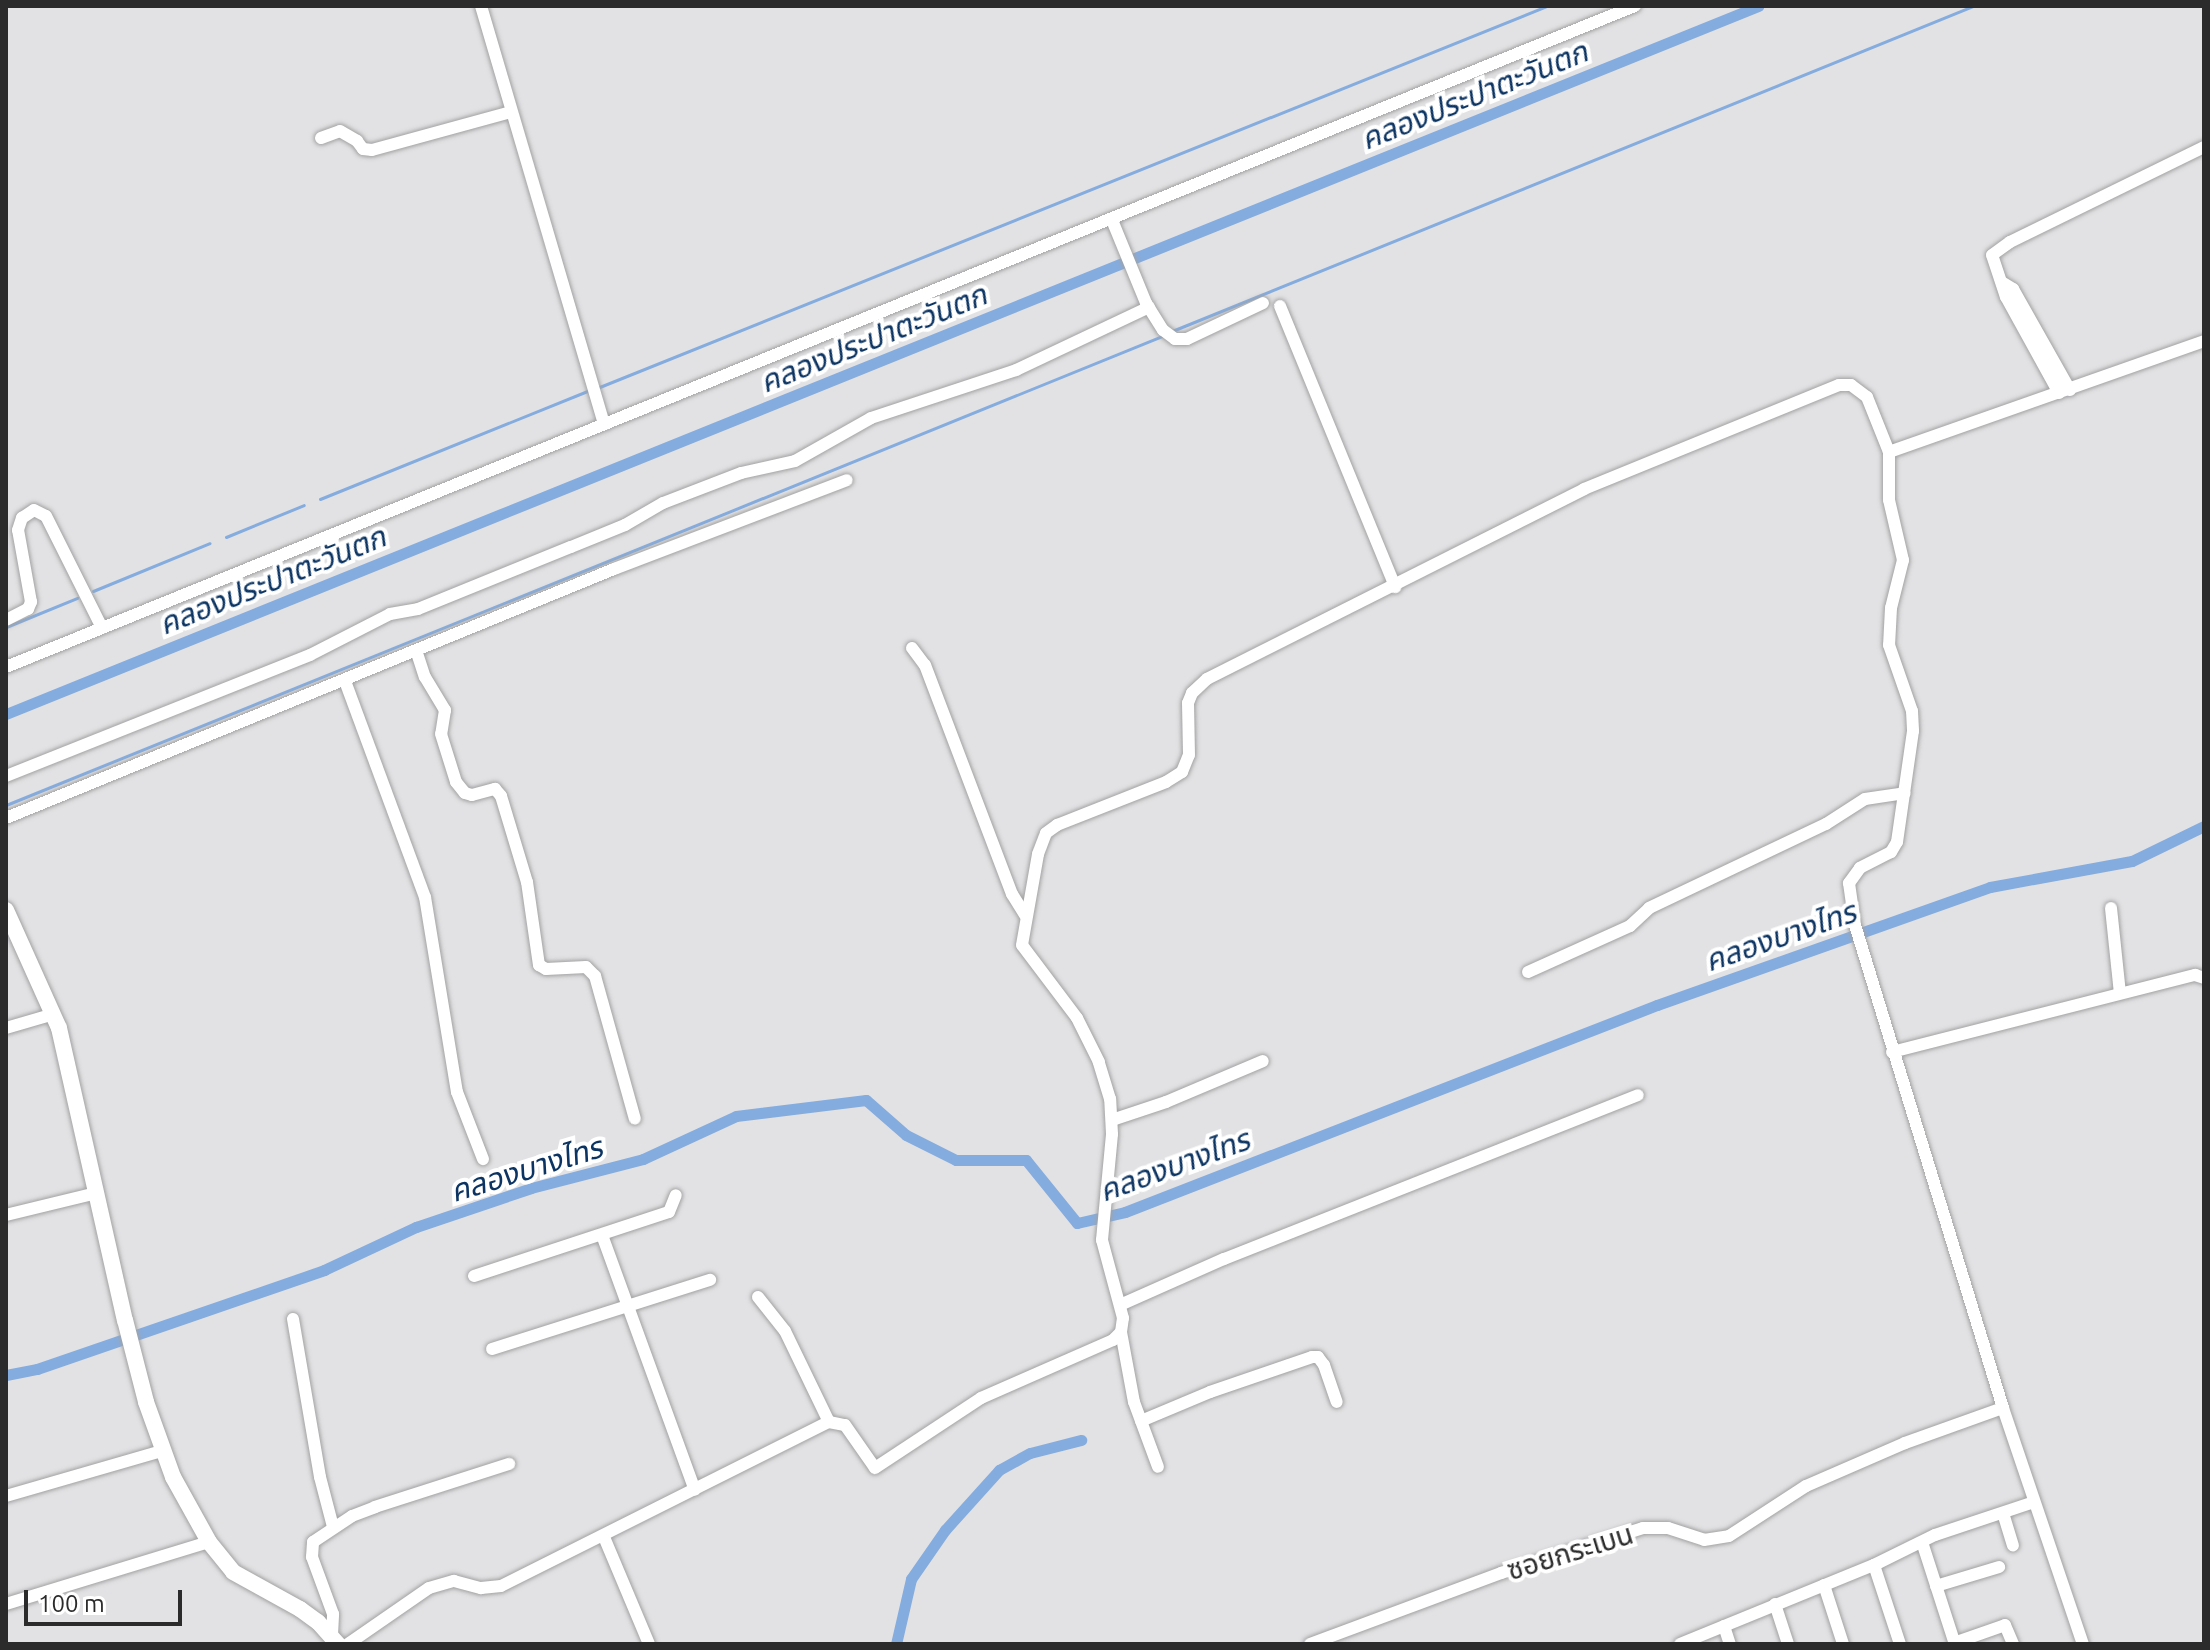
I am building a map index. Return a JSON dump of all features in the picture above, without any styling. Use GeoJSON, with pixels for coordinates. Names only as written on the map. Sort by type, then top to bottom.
{"type":"FeatureCollection","features":[{"type":"Feature","properties":{"kind":"street"},"geometry":{"type":"LineString","coordinates":[[481,6],[604,424]]}},
{"type":"Feature","properties":{"kind":"street"},"geometry":{"type":"LineString","coordinates":[[6,667],[604,424],[1114,225],[1635,6]]}},
{"type":"Feature","properties":{"kind":"street"},"geometry":{"type":"LineString","coordinates":[[321,138],[340,131],[353,137],[363,149],[372,150],[511,112]]}},
{"type":"Feature","properties":{"kind":"street"},"geometry":{"type":"LineString","coordinates":[[2065,392],[2013,289],[2003,283],[1992,260],[1994,252],[2204,147]]}},
{"type":"Feature","properties":{"kind":"street"},"geometry":{"type":"LineString","coordinates":[[1114,225],[1148,305],[1163,330],[1181,341],[1263,303]]}},
{"type":"Feature","properties":{"kind":"street"},"geometry":{"type":"LineString","coordinates":[[6,776],[310,655],[390,614],[418,609],[625,525],[663,503],[741,473],[795,461],[871,418],[1016,370],[1148,305]]}},
{"type":"Feature","properties":{"kind":"street"},"geometry":{"type":"LineString","coordinates":[[1280,306],[1395,587]]}},
{"type":"Feature","properties":{"kind":"street"},"geometry":{"type":"LineString","coordinates":[[1889,452],[2204,341]]}},
{"type":"Feature","properties":{"kind":"street"},"geometry":{"type":"LineString","coordinates":[[1158,1467],[1141,1421],[1121,1332],[1120,1305],[1108,1273],[1102,1240],[1102,1207],[1112,1120],[1099,1062],[1067,1003],[1037,969],[1022,945],[1038,854],[1046,833],[1057,825],[1166,782],[1182,772],[1189,755],[1188,703],[1199,686],[1584,489],[1839,385],[1851,385],[1867,397],[1889,452],[1889,500],[1903,560],[1891,608],[1889,645],[1912,718],[1901,830],[1891,852],[1860,868],[1849,883],[1855,925],[2003,1408],[2083,1644]]}},
{"type":"Feature","properties":{"kind":"street"},"geometry":{"type":"LineString","coordinates":[[6,818],[417,653],[614,569],[847,480]]}},
{"type":"Feature","properties":{"kind":"street"},"geometry":{"type":"LineString","coordinates":[[6,620],[28,609],[31,602],[18,530],[22,518],[34,510],[46,516],[102,628]]}},
{"type":"Feature","properties":{"kind":"street"},"geometry":{"type":"LineString","coordinates":[[912,648],[925,665],[1012,894],[1025,915]]}},
{"type":"Feature","properties":{"kind":"street"},"geometry":{"type":"LineString","coordinates":[[417,653],[425,677],[445,710],[441,734],[456,782],[472,795],[495,789],[501,796],[527,882],[539,965],[546,969],[586,967],[595,976],[635,1119]]}},
{"type":"Feature","properties":{"kind":"street"},"geometry":{"type":"LineString","coordinates":[[345,681],[425,897],[457,1092],[483,1159]]}},
{"type":"Feature","properties":{"kind":"street"},"geometry":{"type":"LineString","coordinates":[[1528,972],[1630,926],[1649,908],[1826,824],[1865,799],[1905,793]]}},
{"type":"Feature","properties":{"kind":"street"},"geometry":{"type":"LineString","coordinates":[[2111,908],[2120,993]]}},
{"type":"Feature","properties":{"kind":"street"},"geometry":{"type":"LineString","coordinates":[[6,910],[54,1014],[125,1320],[162,1451],[209,1542],[233,1572],[300,1609],[335,1640]]}},
{"type":"Feature","properties":{"kind":"street"},"geometry":{"type":"LineString","coordinates":[[1892,1052],[2195,975],[2204,978]]}},
{"type":"Feature","properties":{"kind":"street"},"geometry":{"type":"LineString","coordinates":[[6,1028],[54,1014]]}},
{"type":"Feature","properties":{"kind":"street"},"geometry":{"type":"LineString","coordinates":[[1112,1120],[1166,1102],[1263,1061]]}},
{"type":"Feature","properties":{"kind":"street"},"geometry":{"type":"LineString","coordinates":[[1120,1305],[1224,1259],[1638,1095]]}},
{"type":"Feature","properties":{"kind":"street"},"geometry":{"type":"LineString","coordinates":[[6,1215],[96,1193]]}},
{"type":"Feature","properties":{"kind":"street"},"geometry":{"type":"LineString","coordinates":[[474,1276],[669,1212],[676,1195]]}},
{"type":"Feature","properties":{"kind":"street"},"geometry":{"type":"LineString","coordinates":[[602,1235],[695,1490]]}},
{"type":"Feature","properties":{"kind":"street"},"geometry":{"type":"LineString","coordinates":[[492,1349],[710,1280]]}},
{"type":"Feature","properties":{"kind":"street"},"geometry":{"type":"LineString","coordinates":[[758,1297],[785,1331],[829,1422]]}},
{"type":"Feature","properties":{"kind":"street"},"geometry":{"type":"LineString","coordinates":[[293,1319],[320,1477],[333,1527]]}},
{"type":"Feature","properties":{"kind":"street"},"geometry":{"type":"LineString","coordinates":[[348,1644],[439,1583],[454,1581],[481,1588],[501,1586],[829,1422],[845,1425],[875,1468],[981,1398],[1102,1346],[1121,1332]]}},
{"type":"Feature","properties":{"kind":"street"},"geometry":{"type":"LineString","coordinates":[[1141,1421],[1210,1392],[1312,1357],[1318,1357],[1324,1365],[1337,1402]]}},
{"type":"Feature","properties":{"kind":"street","name":"ซอยกระเบน"},"geometry":{"type":"LineString","coordinates":[[1310,1644],[1501,1573],[1643,1528],[1668,1528],[1704,1540],[1729,1536],[1806,1486],[1905,1443],[2003,1408]]}},
{"type":"Feature","properties":{"kind":"street"},"geometry":{"type":"LineString","coordinates":[[6,1496],[162,1451]]}},
{"type":"Feature","properties":{"kind":"street"},"geometry":{"type":"LineString","coordinates":[[335,1640],[333,1614],[311,1548],[313,1542],[333,1527],[375,1507],[509,1464]]}},
{"type":"Feature","properties":{"kind":"street"},"geometry":{"type":"LineString","coordinates":[[1680,1644],[1874,1565],[1922,1542],[2034,1502]]}},
{"type":"Feature","properties":{"kind":"street"},"geometry":{"type":"LineString","coordinates":[[2003,1513],[2013,1546]]}},
{"type":"Feature","properties":{"kind":"street"},"geometry":{"type":"LineString","coordinates":[[604,1537],[649,1644]]}},
{"type":"Feature","properties":{"kind":"street"},"geometry":{"type":"LineString","coordinates":[[6,1604],[209,1542]]}},
{"type":"Feature","properties":{"kind":"street"},"geometry":{"type":"LineString","coordinates":[[1922,1542],[1955,1643],[2005,1625],[2013,1644]]}},
{"type":"Feature","properties":{"kind":"street"},"geometry":{"type":"LineString","coordinates":[[1874,1565],[1900,1644]]}},
{"type":"Feature","properties":{"kind":"street"},"geometry":{"type":"LineString","coordinates":[[1936,1586],[1999,1567]]}},
{"type":"Feature","properties":{"kind":"street"},"geometry":{"type":"LineString","coordinates":[[1824,1585],[1843,1644]]}},
{"type":"Feature","properties":{"kind":"street"},"geometry":{"type":"LineString","coordinates":[[1775,1604],[1788,1644]]}},
{"type":"Feature","properties":{"kind":"street"},"geometry":{"type":"LineString","coordinates":[[1724,1626],[1730,1644]]}},
{"type":"Feature","properties":{"kind":"waterway"},"geometry":{"type":"LineString","coordinates":[[597,388],[1547,6]]}},
{"type":"Feature","properties":{"kind":"waterway","name":"คลองประปาตะวันตก"},"geometry":{"type":"LineString","coordinates":[[6,714],[1758,6]]}},
{"type":"Feature","properties":{"kind":"waterway"},"geometry":{"type":"LineString","coordinates":[[1172,331],[1973,6]]}},
{"type":"Feature","properties":{"kind":"waterway"},"geometry":{"type":"LineString","coordinates":[[6,805],[1162,336]]}},
{"type":"Feature","properties":{"kind":"waterway"},"geometry":{"type":"LineString","coordinates":[[320,499],[590,390]]}},
{"type":"Feature","properties":{"kind":"waterway"},"geometry":{"type":"LineString","coordinates":[[226,537],[304,505]]}},
{"type":"Feature","properties":{"kind":"waterway"},"geometry":{"type":"LineString","coordinates":[[93,591],[210,543]]}},
{"type":"Feature","properties":{"kind":"waterway"},"geometry":{"type":"LineString","coordinates":[[6,627],[77,598]]}},
{"type":"Feature","properties":{"kind":"waterway","name":"คลองบางไทร"},"geometry":{"type":"LineString","coordinates":[[6,1375],[37,1369],[324,1270],[416,1227],[531,1188],[643,1159],[736,1116],[866,1100],[906,1135],[956,1160],[1026,1160],[1077,1223],[1125,1212],[1657,1005],[1990,887],[2132,861],[2204,826]]}},
{"type":"Feature","properties":{"kind":"waterway"},"geometry":{"type":"LineString","coordinates":[[896,1644],[911,1579],[945,1530],[999,1470],[1030,1453],[1081,1440]]}}]}
